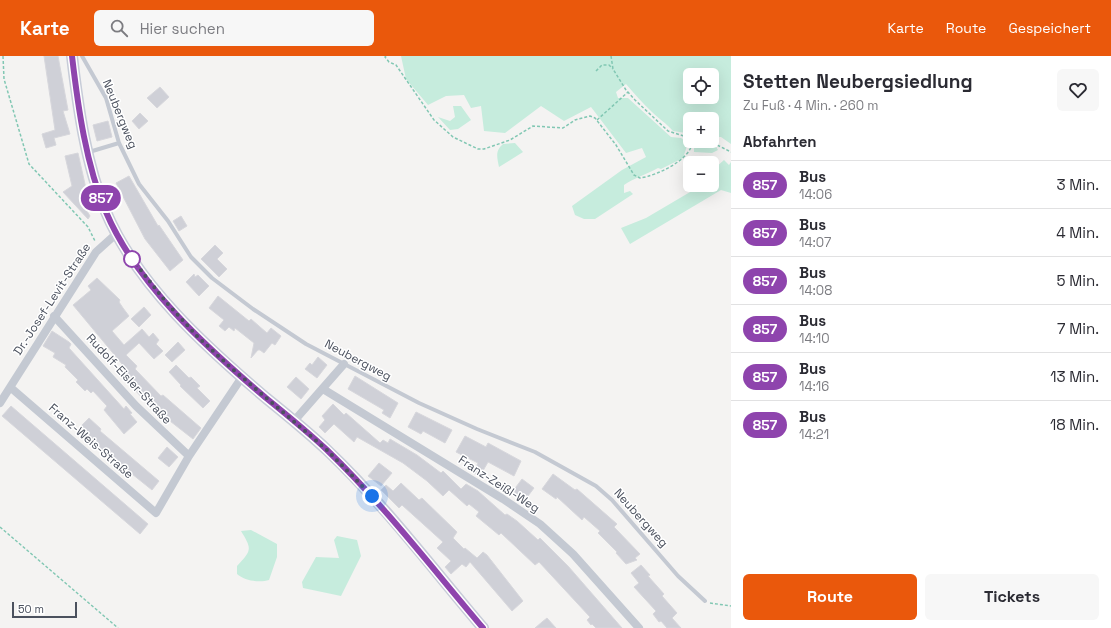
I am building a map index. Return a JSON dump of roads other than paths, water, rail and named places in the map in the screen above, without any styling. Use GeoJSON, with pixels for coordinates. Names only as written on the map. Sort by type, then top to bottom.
{"type":"FeatureCollection","features":[{"type":"Feature","properties":{"kind":"street"},"geometry":{"type":"LineString","coordinates":[[72,56],[77,98],[88,152],[103,205],[116,234],[141,270],[169,306],[197,336],[326,449],[365,489],[483,628]]}},
{"type":"Feature","properties":{"kind":"street","name":"Dr.-Josef-Levit-Straße"},"geometry":{"type":"LineString","coordinates":[[0,403],[54,316],[101,246],[116,234]]}},
{"type":"Feature","properties":{"kind":"street","name":"Rudolf-Eisler-Straße"},"geometry":{"type":"LineString","coordinates":[[54,316],[136,406],[189,456]]}},
{"type":"Feature","properties":{"kind":"street"},"geometry":{"type":"LineString","coordinates":[[294,421],[344,364]]}},
{"type":"Feature","properties":{"kind":"street"},"geometry":{"type":"LineString","coordinates":[[189,456],[242,377]]}},
{"type":"Feature","properties":{"kind":"street","name":"Franz-Weis-Straße"},"geometry":{"type":"LineString","coordinates":[[10,387],[156,513],[189,456]]}},
{"type":"Feature","properties":{"kind":"street","name":"Franz-Zeißl-Weg"},"geometry":{"type":"LineString","coordinates":[[323,389],[497,495],[540,524],[573,554],[640,628]]}},
{"type":"Feature","properties":{"kind":"lane","name":"Neubergweg"},"geometry":{"type":"LineString","coordinates":[[82,56],[106,98],[119,143],[141,188],[168,221],[191,257],[212,278],[293,336],[344,364],[426,406],[477,429],[535,452],[596,486],[615,504],[678,576],[705,601]]}},
{"type":"Feature","properties":{"kind":"lane"},"geometry":{"type":"LineString","coordinates":[[88,152],[119,143]]}}]}
